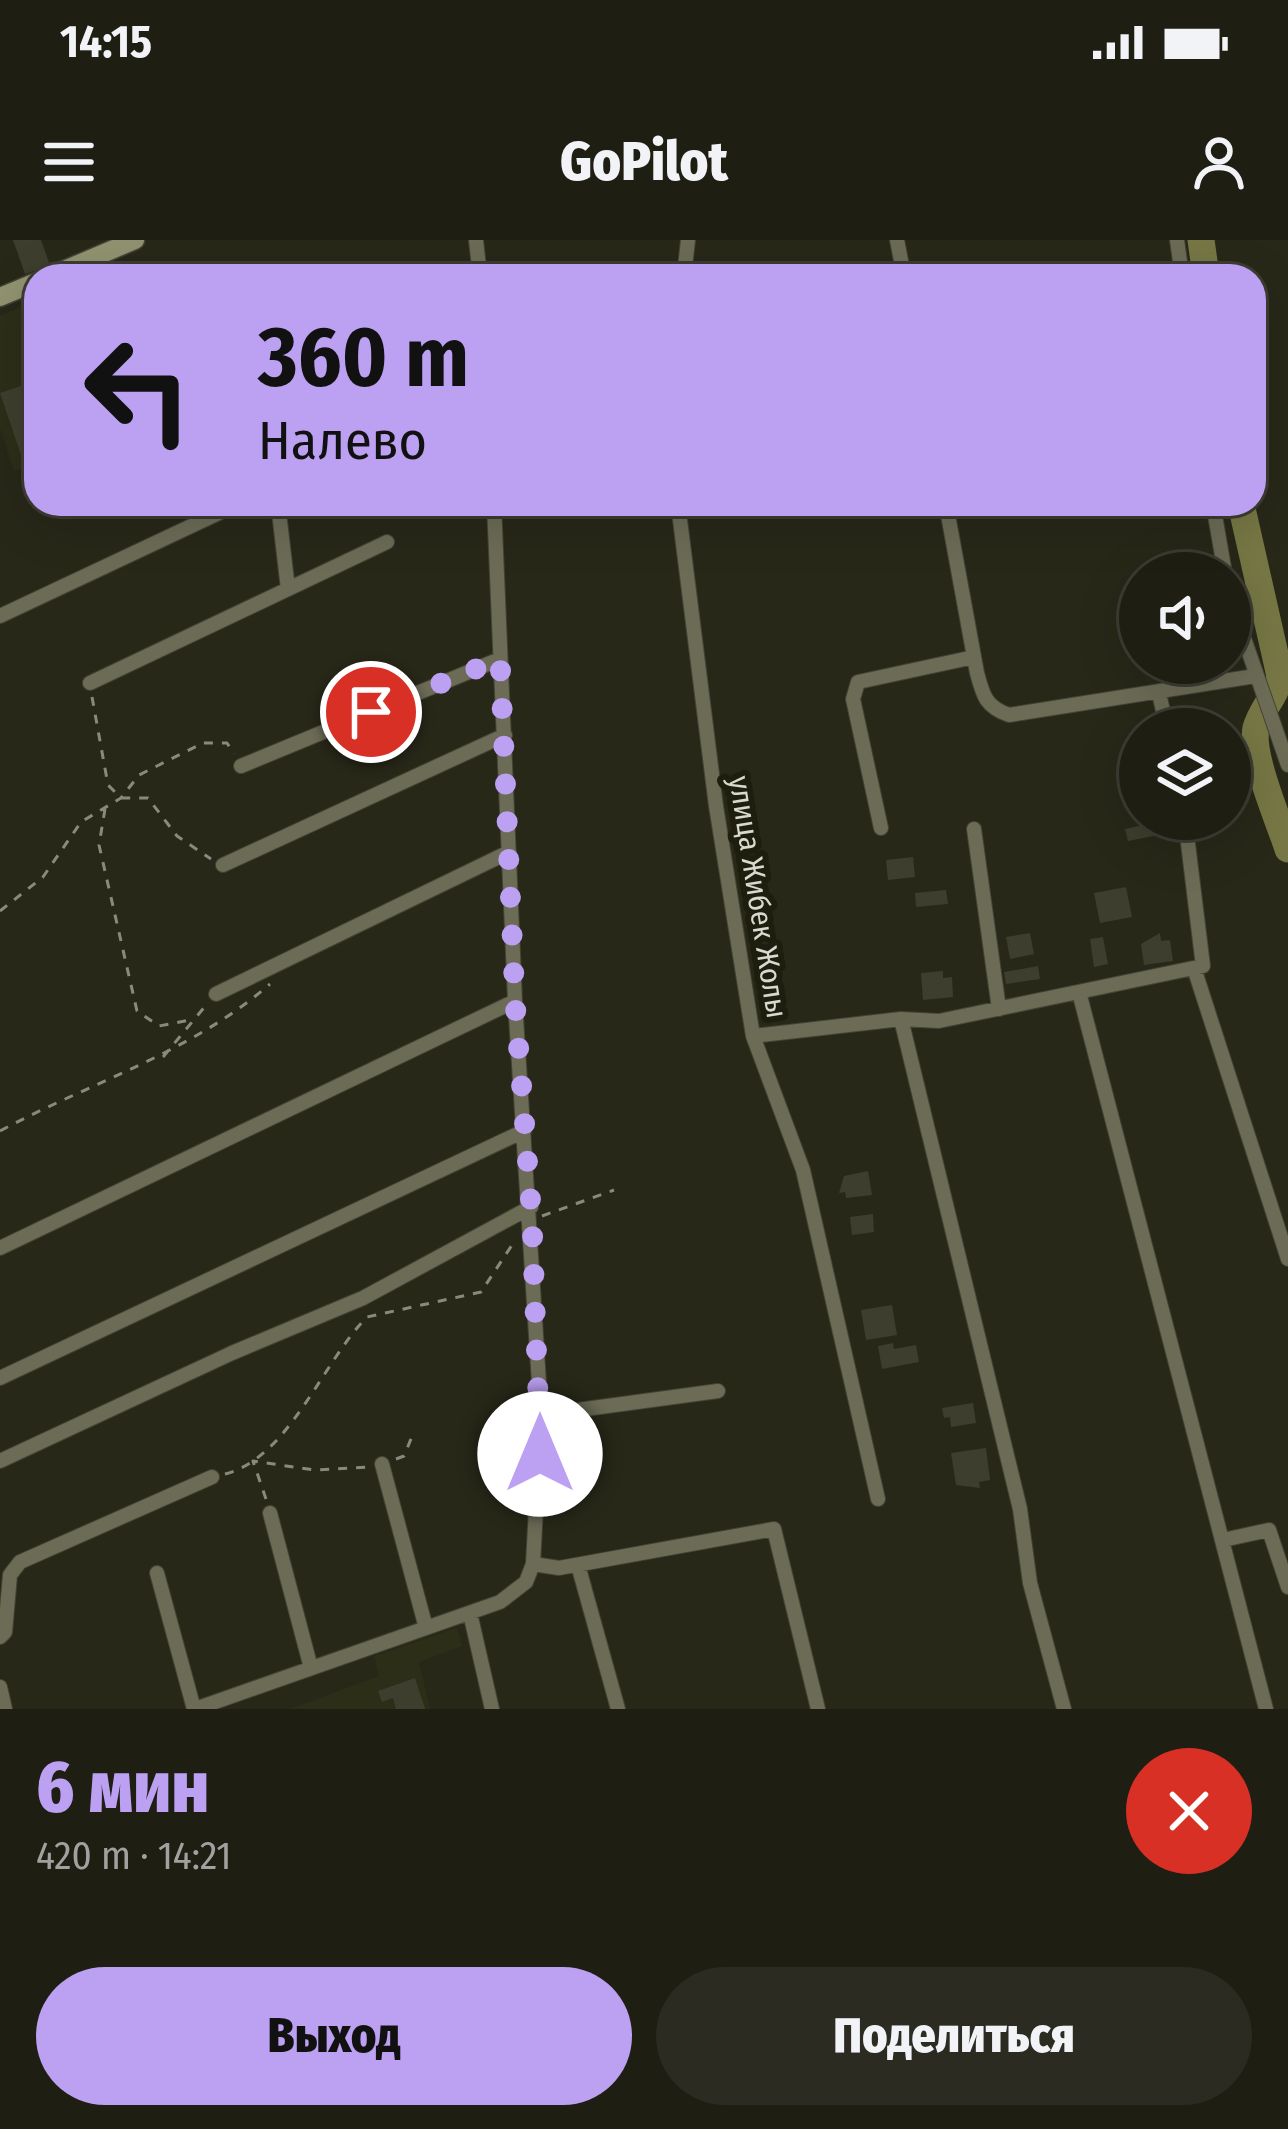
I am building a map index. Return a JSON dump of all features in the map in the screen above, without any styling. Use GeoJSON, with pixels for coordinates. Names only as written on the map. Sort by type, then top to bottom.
{"type":"FeatureCollection","features":[{"type":"Feature","properties":{"kind":"main road"},"geometry":{"type":"LineString","coordinates":[[79,264],[135,240]]}},
{"type":"Feature","properties":{"kind":"street"},"geometry":{"type":"LineString","coordinates":[[0,616],[212,516]]}},
{"type":"Feature","properties":{"kind":"street"},"geometry":{"type":"LineString","coordinates":[[280,516],[289,589]]}},
{"type":"Feature","properties":{"kind":"street"},"geometry":{"type":"LineString","coordinates":[[157,1573],[194,1709],[470,1613],[516,1593],[533,1564],[541,1415],[532,1213],[515,1001],[494,516]]}},
{"type":"Feature","properties":{"kind":"street","name":"улица Жибек Жолы"},"geometry":{"type":"LineString","coordinates":[[680,516],[716,806],[753,1036],[803,1170],[878,1499]]}},
{"type":"Feature","properties":{"kind":"street"},"geometry":{"type":"LineString","coordinates":[[948,516],[985,701],[1009,716],[1255,676]]}},
{"type":"Feature","properties":{"kind":"street"},"geometry":{"type":"LineString","coordinates":[[1215,516],[1221,552]]}},
{"type":"Feature","properties":{"kind":"street"},"geometry":{"type":"LineString","coordinates":[[90,682],[387,542]]}},
{"type":"Feature","properties":{"kind":"street"},"geometry":{"type":"LineString","coordinates":[[881,827],[853,699],[858,682],[974,657]]}},
{"type":"Feature","properties":{"kind":"street"},"geometry":{"type":"LineString","coordinates":[[242,766],[500,659]]}},
{"type":"Feature","properties":{"kind":"street"},"geometry":{"type":"LineString","coordinates":[[1251,664],[1286,755]]}},
{"type":"Feature","properties":{"kind":"street"},"geometry":{"type":"LineString","coordinates":[[1159,693],[1162,708]]}},
{"type":"Feature","properties":{"kind":"street"},"geometry":{"type":"LineString","coordinates":[[223,865],[505,735]]}},
{"type":"Feature","properties":{"kind":"street"},"geometry":{"type":"LineString","coordinates":[[974,830],[999,1009]]}},
{"type":"Feature","properties":{"kind":"street"},"geometry":{"type":"LineString","coordinates":[[753,1036],[901,1019],[939,1021],[1203,966],[1188,840]]}},
{"type":"Feature","properties":{"kind":"street"},"geometry":{"type":"LineString","coordinates":[[216,994],[509,852]]}},
{"type":"Feature","properties":{"kind":"street"},"geometry":{"type":"LineString","coordinates":[[1194,968],[1288,1259]]}},
{"type":"Feature","properties":{"kind":"street"},"geometry":{"type":"LineString","coordinates":[[1079,992],[1265,1709]]}},
{"type":"Feature","properties":{"kind":"street"},"geometry":{"type":"LineString","coordinates":[[0,1247],[515,1001]]}},
{"type":"Feature","properties":{"kind":"street"},"geometry":{"type":"LineString","coordinates":[[901,1019],[1020,1509],[1030,1583],[1064,1709]]}},
{"type":"Feature","properties":{"kind":"street"},"geometry":{"type":"LineString","coordinates":[[0,1378],[524,1131]]}},
{"type":"Feature","properties":{"kind":"street"},"geometry":{"type":"LineString","coordinates":[[0,1461],[363,1298],[532,1213]]}},
{"type":"Feature","properties":{"kind":"street"},"geometry":{"type":"LineString","coordinates":[[541,1415],[718,1390]]}},
{"type":"Feature","properties":{"kind":"street"},"geometry":{"type":"LineString","coordinates":[[382,1463],[426,1628]]}},
{"type":"Feature","properties":{"kind":"street"},"geometry":{"type":"LineString","coordinates":[[0,1637],[5,1632],[10,1575],[20,1562],[212,1477]]}},
{"type":"Feature","properties":{"kind":"street"},"geometry":{"type":"LineString","coordinates":[[270,1513],[311,1668]]}},
{"type":"Feature","properties":{"kind":"street"},"geometry":{"type":"LineString","coordinates":[[533,1564],[578,1564],[774,1529],[818,1709]]}},
{"type":"Feature","properties":{"kind":"street"},"geometry":{"type":"LineString","coordinates":[[1223,1540],[1269,1530],[1288,1587]]}},
{"type":"Feature","properties":{"kind":"street"},"geometry":{"type":"LineString","coordinates":[[578,1564],[618,1709]]}},
{"type":"Feature","properties":{"kind":"street"},"geometry":{"type":"LineString","coordinates":[[470,1613],[492,1709]]}},
{"type":"Feature","properties":{"kind":"street"},"geometry":{"type":"LineString","coordinates":[[0,1687],[5,1709]]}},
{"type":"Feature","properties":{"kind":"lane"},"geometry":{"type":"LineString","coordinates":[[98,256],[100,264]]}},
{"type":"Feature","properties":{"kind":"path"},"geometry":{"type":"LineString","coordinates":[[90,682],[109,784],[121,798],[148,798],[177,836],[223,865]]}},
{"type":"Feature","properties":{"kind":"path"},"geometry":{"type":"LineString","coordinates":[[0,911],[43,878],[81,822],[121,798],[139,776],[203,743],[227,743],[242,766]]}},
{"type":"Feature","properties":{"kind":"path"},"geometry":{"type":"LineString","coordinates":[[105,807],[99,844],[137,1011],[159,1025],[190,1020]]}},
{"type":"Feature","properties":{"kind":"path"},"geometry":{"type":"LineString","coordinates":[[0,1131],[210,1032],[269,985],[290,958]]}},
{"type":"Feature","properties":{"kind":"path"},"geometry":{"type":"LineString","coordinates":[[162,1058],[216,994]]}},
{"type":"Feature","properties":{"kind":"path"},"geometry":{"type":"LineString","coordinates":[[254,1461],[296,1415],[367,1317],[482,1292],[532,1213],[614,1190]]}},
{"type":"Feature","properties":{"kind":"path"},"geometry":{"type":"LineString","coordinates":[[212,1477],[254,1461],[353,1471],[404,1456],[413,1433]]}},
{"type":"Feature","properties":{"kind":"path"},"geometry":{"type":"LineString","coordinates":[[254,1461],[270,1513]]}},
{"type":"Feature","properties":{"kind":"shaded area"},"geometry":{"type":"Polygon","coordinates":[[[24,306],[24,467],[14,471],[0,428],[0,316],[24,306]]]}},
{"type":"Feature","properties":{"kind":"shaded area"},"geometry":{"type":"Polygon","coordinates":[[[457,1628],[462,1646],[419,1662],[430,1709],[290,1709],[379,1676],[374,1656],[457,1628]]]}},
{"type":"Feature","properties":{"kind":"building"},"geometry":{"type":"Polygon","coordinates":[[[13,240],[41,240],[50,264],[24,264],[24,271],[13,240]]]}},
{"type":"Feature","properties":{"kind":"building"},"geometry":{"type":"Polygon","coordinates":[[[24,385],[22,458],[0,393],[24,385]]]}},
{"type":"Feature","properties":{"kind":"building"},"geometry":{"type":"Polygon","coordinates":[[[913,857],[915,877],[888,880],[886,860],[913,857]]]}},
{"type":"Feature","properties":{"kind":"building"},"geometry":{"type":"Polygon","coordinates":[[[1126,887],[1132,917],[1100,923],[1094,893],[1126,887]]]}},
{"type":"Feature","properties":{"kind":"building"},"geometry":{"type":"Polygon","coordinates":[[[946,890],[948,904],[916,907],[915,893],[946,890]]]}},
{"type":"Feature","properties":{"kind":"building"},"geometry":{"type":"Polygon","coordinates":[[[1030,933],[1034,954],[1010,959],[1006,937],[1030,933]]]}},
{"type":"Feature","properties":{"kind":"building"},"geometry":{"type":"Polygon","coordinates":[[[1160,933],[1161,941],[1170,940],[1173,961],[1144,965],[1141,944],[1160,933]]]}},
{"type":"Feature","properties":{"kind":"building"},"geometry":{"type":"Polygon","coordinates":[[[1103,937],[1108,964],[1094,967],[1090,939],[1103,937]]]}},
{"type":"Feature","properties":{"kind":"building"},"geometry":{"type":"Polygon","coordinates":[[[1038,966],[1040,979],[1006,984],[1004,972],[1038,966]]]}},
{"type":"Feature","properties":{"kind":"building"},"geometry":{"type":"Polygon","coordinates":[[[943,971],[943,978],[952,977],[953,997],[923,1000],[921,973],[943,971]]]}},
{"type":"Feature","properties":{"kind":"building"},"geometry":{"type":"Polygon","coordinates":[[[868,1171],[872,1195],[846,1198],[845,1192],[839,1193],[844,1176],[868,1171]]]}},
{"type":"Feature","properties":{"kind":"building"},"geometry":{"type":"Polygon","coordinates":[[[873,1214],[874,1232],[852,1235],[850,1217],[873,1214]]]}},
{"type":"Feature","properties":{"kind":"building"},"geometry":{"type":"Polygon","coordinates":[[[892,1305],[897,1335],[866,1340],[861,1310],[892,1305]]]}},
{"type":"Feature","properties":{"kind":"building"},"geometry":{"type":"Polygon","coordinates":[[[893,1343],[894,1349],[916,1345],[919,1362],[882,1369],[878,1346],[893,1343]]]}},
{"type":"Feature","properties":{"kind":"building"},"geometry":{"type":"Polygon","coordinates":[[[973,1403],[976,1423],[951,1427],[950,1417],[944,1418],[942,1408],[973,1403]]]}},
{"type":"Feature","properties":{"kind":"building"},"geometry":{"type":"Polygon","coordinates":[[[986,1448],[990,1480],[979,1482],[980,1488],[956,1485],[951,1453],[986,1448]]]}},
{"type":"Feature","properties":{"kind":"building"},"geometry":{"type":"Polygon","coordinates":[[[415,1678],[425,1709],[396,1709],[393,1698],[382,1702],[378,1691],[415,1678]]]}},
{"type":"Feature","properties":{"kind":"waterway"},"geometry":{"type":"LineString","coordinates":[[1201,240],[1204,264]]}},
{"type":"Feature","properties":{"kind":"waterway"},"geometry":{"type":"LineString","coordinates":[[1244,516],[1280,676],[1255,740],[1288,849]]}},
{"type":"Feature","properties":{"kind":"route"},"geometry":{"type":"LineString","coordinates":[[371,712],[500,659],[515,1001],[532,1219],[540,1454]]}}]}
